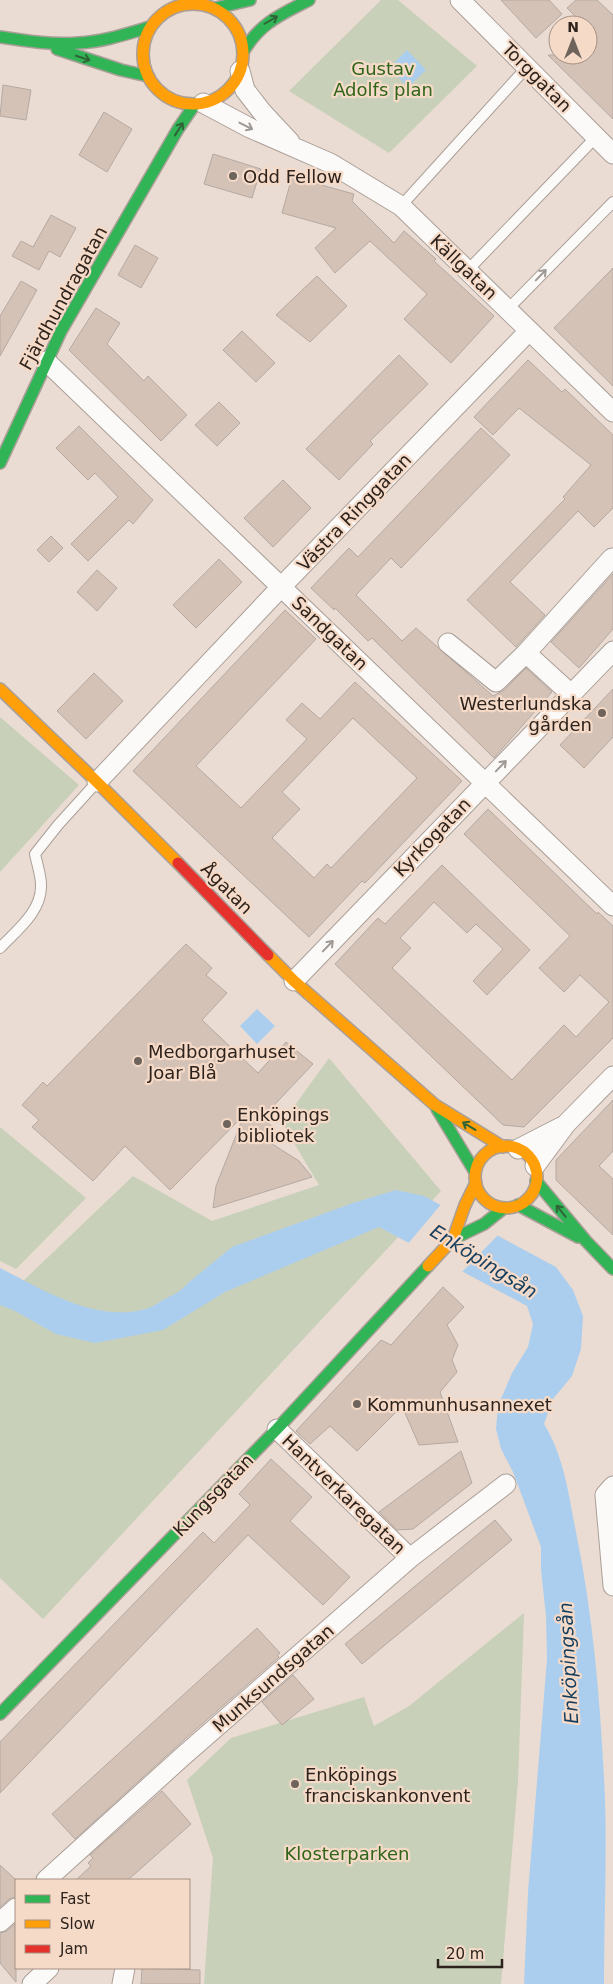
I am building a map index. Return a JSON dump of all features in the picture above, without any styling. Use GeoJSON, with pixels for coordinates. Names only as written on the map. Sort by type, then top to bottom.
{"type":"FeatureCollection","features":[{"type":"Feature","properties":{"kind":"street"},"geometry":{"type":"LineString","coordinates":[[216,8],[250,0]]}},
{"type":"Feature","properties":{"kind":"street"},"geometry":{"type":"LineString","coordinates":[[243,52],[252,36],[265,23],[309,0]]}},
{"type":"Feature","properties":{"kind":"street","name":"Torggatan"},"geometry":{"type":"LineString","coordinates":[[460,0],[613,154]]}},
{"type":"Feature","properties":{"kind":"street"},"geometry":{"type":"LineString","coordinates":[[186,3],[216,8],[230,19],[240,34],[243,52],[240,71],[232,86],[218,97],[199,104],[163,99],[148,76],[142,60],[143,43],[150,27],[159,15],[186,3]]}},
{"type":"Feature","properties":{"kind":"street"},"geometry":{"type":"LineString","coordinates":[[0,37],[37,42],[87,42],[119,36],[150,27]]}},
{"type":"Feature","properties":{"kind":"street"},"geometry":{"type":"LineString","coordinates":[[37,42],[121,70],[148,76]]}},
{"type":"Feature","properties":{"kind":"street","name":"Källgatan"},"geometry":{"type":"LineString","coordinates":[[240,71],[246,90],[262,112],[296,148]]}},
{"type":"Feature","properties":{"kind":"street","name":"Källgatan"},"geometry":{"type":"LineString","coordinates":[[199,104],[330,163],[401,206],[613,412]]}},
{"type":"Feature","properties":{"kind":"street","name":"Fjärdhundragatan"},"geometry":{"type":"LineString","coordinates":[[0,463],[61,331],[164,154],[199,104]]}},
{"type":"Feature","properties":{"kind":"street","name":"Fjärdhundragatan"},"geometry":{"type":"LineString","coordinates":[[164,154],[165,131]]}},
{"type":"Feature","properties":{"kind":"street","name":"Västra Ringgatan"},"geometry":{"type":"LineString","coordinates":[[97,782],[282,586],[529,331]]}},
{"type":"Feature","properties":{"kind":"street","name":"Sandgatan"},"geometry":{"type":"LineString","coordinates":[[46,360],[613,906]]}},
{"type":"Feature","properties":{"kind":"street"},"geometry":{"type":"LineString","coordinates":[[448,643],[496,682],[526,653],[612,558]]}},
{"type":"Feature","properties":{"kind":"street","name":"Kyrkogatan"},"geometry":{"type":"LineString","coordinates":[[294,981],[613,651]]}},
{"type":"Feature","properties":{"kind":"street"},"geometry":{"type":"LineString","coordinates":[[526,653],[571,694]]}},
{"type":"Feature","properties":{"kind":"street","name":"Ågatan"},"geometry":{"type":"LineString","coordinates":[[0,689],[97,782],[294,981],[435,1105],[530,1158],[536,1174],[586,1241],[613,1269]]}},
{"type":"Feature","properties":{"kind":"street"},"geometry":{"type":"LineString","coordinates":[[453,1238],[484,1224],[504,1208],[518,1205],[531,1196],[536,1187],[536,1174],[566,1124],[613,1076]]}},
{"type":"Feature","properties":{"kind":"street","name":"Ågatan"},"geometry":{"type":"LineString","coordinates":[[435,1105],[476,1177],[479,1192],[485,1200],[504,1208]]}},
{"type":"Feature","properties":{"kind":"street"},"geometry":{"type":"LineString","coordinates":[[453,1238],[476,1177],[479,1163],[485,1155],[493,1149],[511,1148],[566,1124]]}},
{"type":"Feature","properties":{"kind":"street","name":"Ågatan"},"geometry":{"type":"LineString","coordinates":[[518,1205],[586,1241]]}},
{"type":"Feature","properties":{"kind":"street","name":"Kungsgatan"},"geometry":{"type":"LineString","coordinates":[[0,1714],[277,1429],[453,1238]]}},
{"type":"Feature","properties":{"kind":"street","name":"Hantverkaregatan"},"geometry":{"type":"LineString","coordinates":[[277,1429],[410,1558]]}},
{"type":"Feature","properties":{"kind":"street","name":"Munksundsgatan"},"geometry":{"type":"LineString","coordinates":[[47,1879],[182,1757],[410,1558],[506,1484]]}},
{"type":"Feature","properties":{"kind":"street"},"geometry":{"type":"LineString","coordinates":[[613,1486],[605,1495],[613,1586]]}},
{"type":"Feature","properties":{"kind":"street"},"geometry":{"type":"LineString","coordinates":[[0,1922],[15,1909]]}},
{"type":"Feature","properties":{"kind":"street"},"geometry":{"type":"LineString","coordinates":[[32,1984],[48,1969]]}},
{"type":"Feature","properties":{"kind":"street"},"geometry":{"type":"LineString","coordinates":[[122,1984],[125,1969]]}},
{"type":"Feature","properties":{"kind":"lane"},"geometry":{"type":"LineString","coordinates":[[401,206],[527,67]]}},
{"type":"Feature","properties":{"kind":"lane"},"geometry":{"type":"LineString","coordinates":[[467,271],[596,137]]}},
{"type":"Feature","properties":{"kind":"lane"},"geometry":{"type":"LineString","coordinates":[[507,310],[613,202]]}},
{"type":"Feature","properties":{"kind":"lane"},"geometry":{"type":"LineString","coordinates":[[0,948],[30,916],[39,903],[41,884],[35,854],[58,824],[97,782]]}},
{"type":"Feature","properties":{"kind":"green space","name":"Gustav Adolfs plan"},"geometry":{"type":"Polygon","coordinates":[[[381,0],[398,0],[477,66],[389,153],[289,91],[381,0]]]}},
{"type":"Feature","properties":{"kind":"green space"},"geometry":{"type":"Polygon","coordinates":[[[0,717],[79,785],[0,872],[0,717]]]}},
{"type":"Feature","properties":{"kind":"green space"},"geometry":{"type":"Polygon","coordinates":[[[329,1058],[441,1191],[43,1619],[0,1578],[0,1303],[133,1176],[212,1221],[319,1185],[282,1123],[329,1058]]]}},
{"type":"Feature","properties":{"kind":"green space"},"geometry":{"type":"Polygon","coordinates":[[[0,1127],[86,1198],[16,1269],[0,1261],[0,1127]]]}},
{"type":"Feature","properties":{"kind":"green space","name":"Klosterparken"},"geometry":{"type":"Polygon","coordinates":[[[524,1613],[518,1781],[501,1984],[204,1984],[213,1858],[187,1780],[231,1738],[364,1697],[374,1726],[409,1706],[524,1613]]]}},
{"type":"Feature","properties":{"kind":"water"},"geometry":{"type":"Polygon","coordinates":[[[407,50],[426,70],[408,87],[389,68],[407,50]]]}},
{"type":"Feature","properties":{"kind":"water"},"geometry":{"type":"Polygon","coordinates":[[[257,1009],[275,1026],[257,1044],[240,1026],[257,1009]]]}},
{"type":"Feature","properties":{"kind":"water","name":"Enköpingsån"},"geometry":{"type":"Polygon","coordinates":[[[396,1190],[424,1196],[556,1267],[573,1290],[583,1316],[581,1349],[572,1376],[553,1399],[544,1424],[556,1449],[568,1490],[588,1598],[596,1665],[605,1799],[604,1984],[524,1984],[528,1892],[547,1659],[546,1616],[541,1570],[541,1547],[513,1472],[501,1449],[496,1429],[498,1406],[512,1373],[528,1347],[533,1324],[527,1306],[379,1227],[225,1292],[163,1330],[95,1343],[56,1334],[15,1311],[0,1305],[0,1268],[52,1294],[89,1308],[108,1312],[146,1309],[180,1291],[232,1247],[353,1203],[396,1190]]]}},
{"type":"Feature","properties":{"kind":"pier"},"geometry":{"type":"Polygon","coordinates":[[[443,1202],[499,1234],[461,1273],[407,1245],[443,1202]]]}},
{"type":"Feature","properties":{"kind":"building"},"geometry":{"type":"Polygon","coordinates":[[[501,0],[549,0],[562,14],[548,15],[548,27],[536,38],[501,0]]]}},
{"type":"Feature","properties":{"kind":"building"},"geometry":{"type":"Polygon","coordinates":[[[576,0],[597,0],[613,15],[613,119],[558,65],[598,65],[598,15],[574,15],[567,8],[576,0]]]}},
{"type":"Feature","properties":{"kind":"building"},"geometry":{"type":"Polygon","coordinates":[[[3,85],[31,90],[26,120],[0,116],[3,85]]]}},
{"type":"Feature","properties":{"kind":"building"},"geometry":{"type":"Polygon","coordinates":[[[104,112],[132,129],[107,172],[79,155],[104,112]]]}},
{"type":"Feature","properties":{"kind":"building","name":"Odd Fellow"},"geometry":{"type":"Polygon","coordinates":[[[213,154],[261,169],[252,198],[204,184],[213,154]]]}},
{"type":"Feature","properties":{"kind":"building"},"geometry":{"type":"Polygon","coordinates":[[[292,177],[354,194],[352,201],[394,243],[404,231],[436,259],[434,261],[494,316],[451,363],[404,319],[427,294],[370,241],[335,273],[315,248],[336,228],[282,213],[292,177]]]}},
{"type":"Feature","properties":{"kind":"building"},"geometry":{"type":"Polygon","coordinates":[[[51,215],[76,228],[60,257],[49,251],[39,270],[12,256],[21,241],[33,247],[51,215]]]}},
{"type":"Feature","properties":{"kind":"building"},"geometry":{"type":"Polygon","coordinates":[[[135,245],[158,258],[141,288],[118,275],[135,245]]]}},
{"type":"Feature","properties":{"kind":"building"},"geometry":{"type":"Polygon","coordinates":[[[613,268],[613,386],[554,328],[613,268]]]}},
{"type":"Feature","properties":{"kind":"building"},"geometry":{"type":"Polygon","coordinates":[[[317,276],[347,306],[310,342],[276,315],[317,276]]]}},
{"type":"Feature","properties":{"kind":"building"},"geometry":{"type":"Polygon","coordinates":[[[21,281],[37,290],[0,356],[0,316],[21,281]]]}},
{"type":"Feature","properties":{"kind":"building"},"geometry":{"type":"Polygon","coordinates":[[[96,308],[120,323],[107,344],[144,381],[148,376],[187,415],[161,441],[69,350],[96,308]]]}},
{"type":"Feature","properties":{"kind":"building"},"geometry":{"type":"Polygon","coordinates":[[[242,331],[275,363],[256,382],[223,350],[242,331]]]}},
{"type":"Feature","properties":{"kind":"building"},"geometry":{"type":"Polygon","coordinates":[[[399,355],[428,384],[370,441],[373,444],[339,480],[306,449],[399,355]]]}},
{"type":"Feature","properties":{"kind":"building"},"geometry":{"type":"Polygon","coordinates":[[[528,360],[562,392],[565,389],[613,435],[613,508],[594,527],[578,511],[510,582],[545,615],[516,647],[467,600],[565,499],[563,497],[591,465],[519,408],[493,435],[474,417],[528,360]]]}},
{"type":"Feature","properties":{"kind":"building"},"geometry":{"type":"Polygon","coordinates":[[[219,402],[240,423],[217,446],[195,425],[219,402]]]}},
{"type":"Feature","properties":{"kind":"building"},"geometry":{"type":"Polygon","coordinates":[[[79,426],[153,500],[133,524],[129,520],[88,561],[71,544],[118,497],[95,473],[88,480],[56,448],[79,426]]]}},
{"type":"Feature","properties":{"kind":"building"},"geometry":{"type":"Polygon","coordinates":[[[481,428],[510,455],[401,568],[391,558],[356,595],[402,641],[416,628],[493,696],[504,690],[526,668],[552,692],[494,758],[372,638],[368,641],[335,608],[334,610],[311,588],[349,548],[358,557],[481,428]]]}},
{"type":"Feature","properties":{"kind":"building"},"geometry":{"type":"Polygon","coordinates":[[[283,480],[311,508],[273,547],[244,518],[283,480]]]}},
{"type":"Feature","properties":{"kind":"building"},"geometry":{"type":"Polygon","coordinates":[[[51,536],[63,548],[49,562],[37,550],[51,536]]]}},
{"type":"Feature","properties":{"kind":"building"},"geometry":{"type":"Polygon","coordinates":[[[219,559],[242,582],[196,628],[173,605],[219,559]]]}},
{"type":"Feature","properties":{"kind":"building"},"geometry":{"type":"Polygon","coordinates":[[[97,570],[117,588],[97,611],[77,592],[97,570]]]}},
{"type":"Feature","properties":{"kind":"building"},"geometry":{"type":"Polygon","coordinates":[[[613,574],[613,629],[579,668],[551,642],[613,574]]]}},
{"type":"Feature","properties":{"kind":"building"},"geometry":{"type":"Polygon","coordinates":[[[285,610],[316,639],[196,766],[241,808],[307,739],[286,720],[302,703],[320,719],[355,682],[462,781],[365,883],[362,881],[309,937],[133,771],[285,610]],[[353,718],[282,792],[300,809],[272,838],[314,878],[327,864],[331,868],[417,778],[353,718]]]}},
{"type":"Feature","properties":{"kind":"building"},"geometry":{"type":"Polygon","coordinates":[[[94,673],[123,701],[86,739],[57,711],[94,673]]]}},
{"type":"Feature","properties":{"kind":"building","name":"Westerlundska gården"},"geometry":{"type":"Polygon","coordinates":[[[613,689],[613,737],[584,768],[560,745],[613,689]]]}},
{"type":"Feature","properties":{"kind":"building"},"geometry":{"type":"Polygon","coordinates":[[[488,809],[597,914],[598,912],[613,926],[613,1038],[524,1127],[503,1125],[335,964],[378,918],[385,924],[442,865],[530,950],[487,995],[473,981],[503,949],[476,924],[467,933],[434,902],[400,938],[411,948],[392,968],[512,1080],[564,1025],[576,1037],[609,1002],[580,975],[564,992],[539,968],[570,936],[464,834],[488,809]]]}},
{"type":"Feature","properties":{"kind":"building"},"geometry":{"type":"Polygon","coordinates":[[[186,944],[212,968],[206,975],[227,993],[202,1020],[258,1073],[286,1042],[313,1064],[262,1118],[275,1129],[266,1140],[299,1161],[312,1177],[213,1208],[216,1186],[244,1115],[170,1190],[125,1146],[93,1181],[32,1127],[39,1120],[22,1105],[43,1082],[47,1086],[186,944]]]}},
{"type":"Feature","properties":{"kind":"building"},"geometry":{"type":"Polygon","coordinates":[[[613,1100],[613,1151],[599,1166],[613,1179],[613,1235],[556,1180],[556,1160],[613,1100]]]}},
{"type":"Feature","properties":{"kind":"building","name":"Kommunhusannexet"},"geometry":{"type":"Polygon","coordinates":[[[443,1287],[464,1307],[447,1325],[458,1345],[452,1360],[457,1372],[440,1392],[458,1442],[419,1445],[402,1406],[357,1451],[330,1426],[310,1444],[296,1431],[381,1340],[391,1345],[443,1287]]]}},
{"type":"Feature","properties":{"kind":"building"},"geometry":{"type":"Polygon","coordinates":[[[461,1451],[472,1483],[413,1529],[397,1530],[379,1512],[461,1451]]]}},
{"type":"Feature","properties":{"kind":"building"},"geometry":{"type":"Polygon","coordinates":[[[271,1459],[312,1497],[290,1521],[350,1577],[323,1605],[248,1535],[0,1793],[0,1742],[203,1532],[214,1543],[250,1505],[239,1494],[271,1459]]]}},
{"type":"Feature","properties":{"kind":"building"},"geometry":{"type":"Polygon","coordinates":[[[495,1520],[512,1540],[362,1664],[345,1644],[495,1520]]]}},
{"type":"Feature","properties":{"kind":"building"},"geometry":{"type":"Polygon","coordinates":[[[257,1628],[280,1653],[277,1655],[279,1657],[187,1737],[75,1839],[52,1814],[257,1628]]]}},
{"type":"Feature","properties":{"kind":"building"},"geometry":{"type":"Polygon","coordinates":[[[293,1675],[314,1699],[282,1725],[262,1702],[293,1675]]]}},
{"type":"Feature","properties":{"kind":"building"},"geometry":{"type":"Polygon","coordinates":[[[162,1791],[191,1824],[129,1879],[77,1879],[91,1866],[88,1863],[93,1858],[90,1855],[162,1791]]]}},
{"type":"Feature","properties":{"kind":"building"},"geometry":{"type":"Polygon","coordinates":[[[0,1865],[15,1879],[15,1897],[9,1899],[0,1907],[0,1865]]]}},
{"type":"Feature","properties":{"kind":"building"},"geometry":{"type":"Polygon","coordinates":[[[15,1924],[16,1982],[0,1963],[0,1933],[7,1931],[15,1924]]]}},
{"type":"Feature","properties":{"kind":"building"},"geometry":{"type":"Polygon","coordinates":[[[142,1969],[200,1970],[200,1984],[141,1984],[142,1969]]]}},
{"type":"Feature","properties":{"kind":"traffic: fast"},"geometry":{"type":"LineString","coordinates":[[216,8],[250,0]]}},
{"type":"Feature","properties":{"kind":"traffic: fast"},"geometry":{"type":"LineString","coordinates":[[243,52],[256,34],[264,27],[280,15],[309,0]]}},
{"type":"Feature","properties":{"kind":"traffic: fast"},"geometry":{"type":"LineString","coordinates":[[0,37],[49,43],[78,43],[105,39],[150,27]]}},
{"type":"Feature","properties":{"kind":"traffic: fast"},"geometry":{"type":"LineString","coordinates":[[57,49],[121,70],[148,76]]}},
{"type":"Feature","properties":{"kind":"traffic: fast"},"geometry":{"type":"LineString","coordinates":[[0,463],[61,331],[178,129],[195,104]]}},
{"type":"Feature","properties":{"kind":"traffic: fast"},"geometry":{"type":"LineString","coordinates":[[437,1109],[475,1172]]}},
{"type":"Feature","properties":{"kind":"traffic: fast"},"geometry":{"type":"LineString","coordinates":[[536,1181],[586,1241],[613,1269]]}},
{"type":"Feature","properties":{"kind":"traffic: fast"},"geometry":{"type":"LineString","coordinates":[[518,1205],[578,1237]]}},
{"type":"Feature","properties":{"kind":"traffic: fast"},"geometry":{"type":"LineString","coordinates":[[453,1239],[484,1224],[504,1208]]}},
{"type":"Feature","properties":{"kind":"traffic: fast"},"geometry":{"type":"LineString","coordinates":[[0,1714],[277,1429],[428,1266]]}},
{"type":"Feature","properties":{"kind":"traffic: slow"},"geometry":{"type":"LineString","coordinates":[[193,4],[212,8],[229,18],[239,35],[243,54],[239,73],[229,90],[212,100],[193,104],[174,100],[157,90],[147,73],[143,54],[147,35],[157,18],[174,8],[193,4]]}},
{"type":"Feature","properties":{"kind":"traffic: slow"},"geometry":{"type":"LineString","coordinates":[[0,689],[178,863]]}},
{"type":"Feature","properties":{"kind":"traffic: slow"},"geometry":{"type":"LineString","coordinates":[[268,955],[294,981],[435,1105],[503,1147]]}},
{"type":"Feature","properties":{"kind":"traffic: slow"},"geometry":{"type":"LineString","coordinates":[[506,1146],[518,1149],[528,1155],[534,1165],[537,1177],[534,1189],[528,1199],[518,1205],[506,1208],[494,1205],[484,1199],[478,1189],[475,1177],[478,1165],[484,1155],[494,1149],[506,1146]]}},
{"type":"Feature","properties":{"kind":"traffic: slow"},"geometry":{"type":"LineString","coordinates":[[428,1266],[453,1239],[465,1205],[476,1183]]}},
{"type":"Feature","properties":{"kind":"traffic: jam"},"geometry":{"type":"LineString","coordinates":[[178,863],[268,955]]}},
{"type":"Feature","properties":{"kind":"place","name":"Odd Fellow"},"geometry":{"type":"Point","coordinates":[233,176]}},
{"type":"Feature","properties":{"kind":"place","name":"Westerlundska gården"},"geometry":{"type":"Point","coordinates":[602,713]}},
{"type":"Feature","properties":{"kind":"place","name":"Medborgarhuset Joar Blå"},"geometry":{"type":"Point","coordinates":[138,1061]}},
{"type":"Feature","properties":{"kind":"place","name":"Enköpings bibliotek"},"geometry":{"type":"Point","coordinates":[227,1124]}},
{"type":"Feature","properties":{"kind":"place","name":"Kommunhusannexet"},"geometry":{"type":"Point","coordinates":[357,1404]}},
{"type":"Feature","properties":{"kind":"place","name":"Enköpings franciskankonvent"},"geometry":{"type":"Point","coordinates":[295,1784]}}]}
